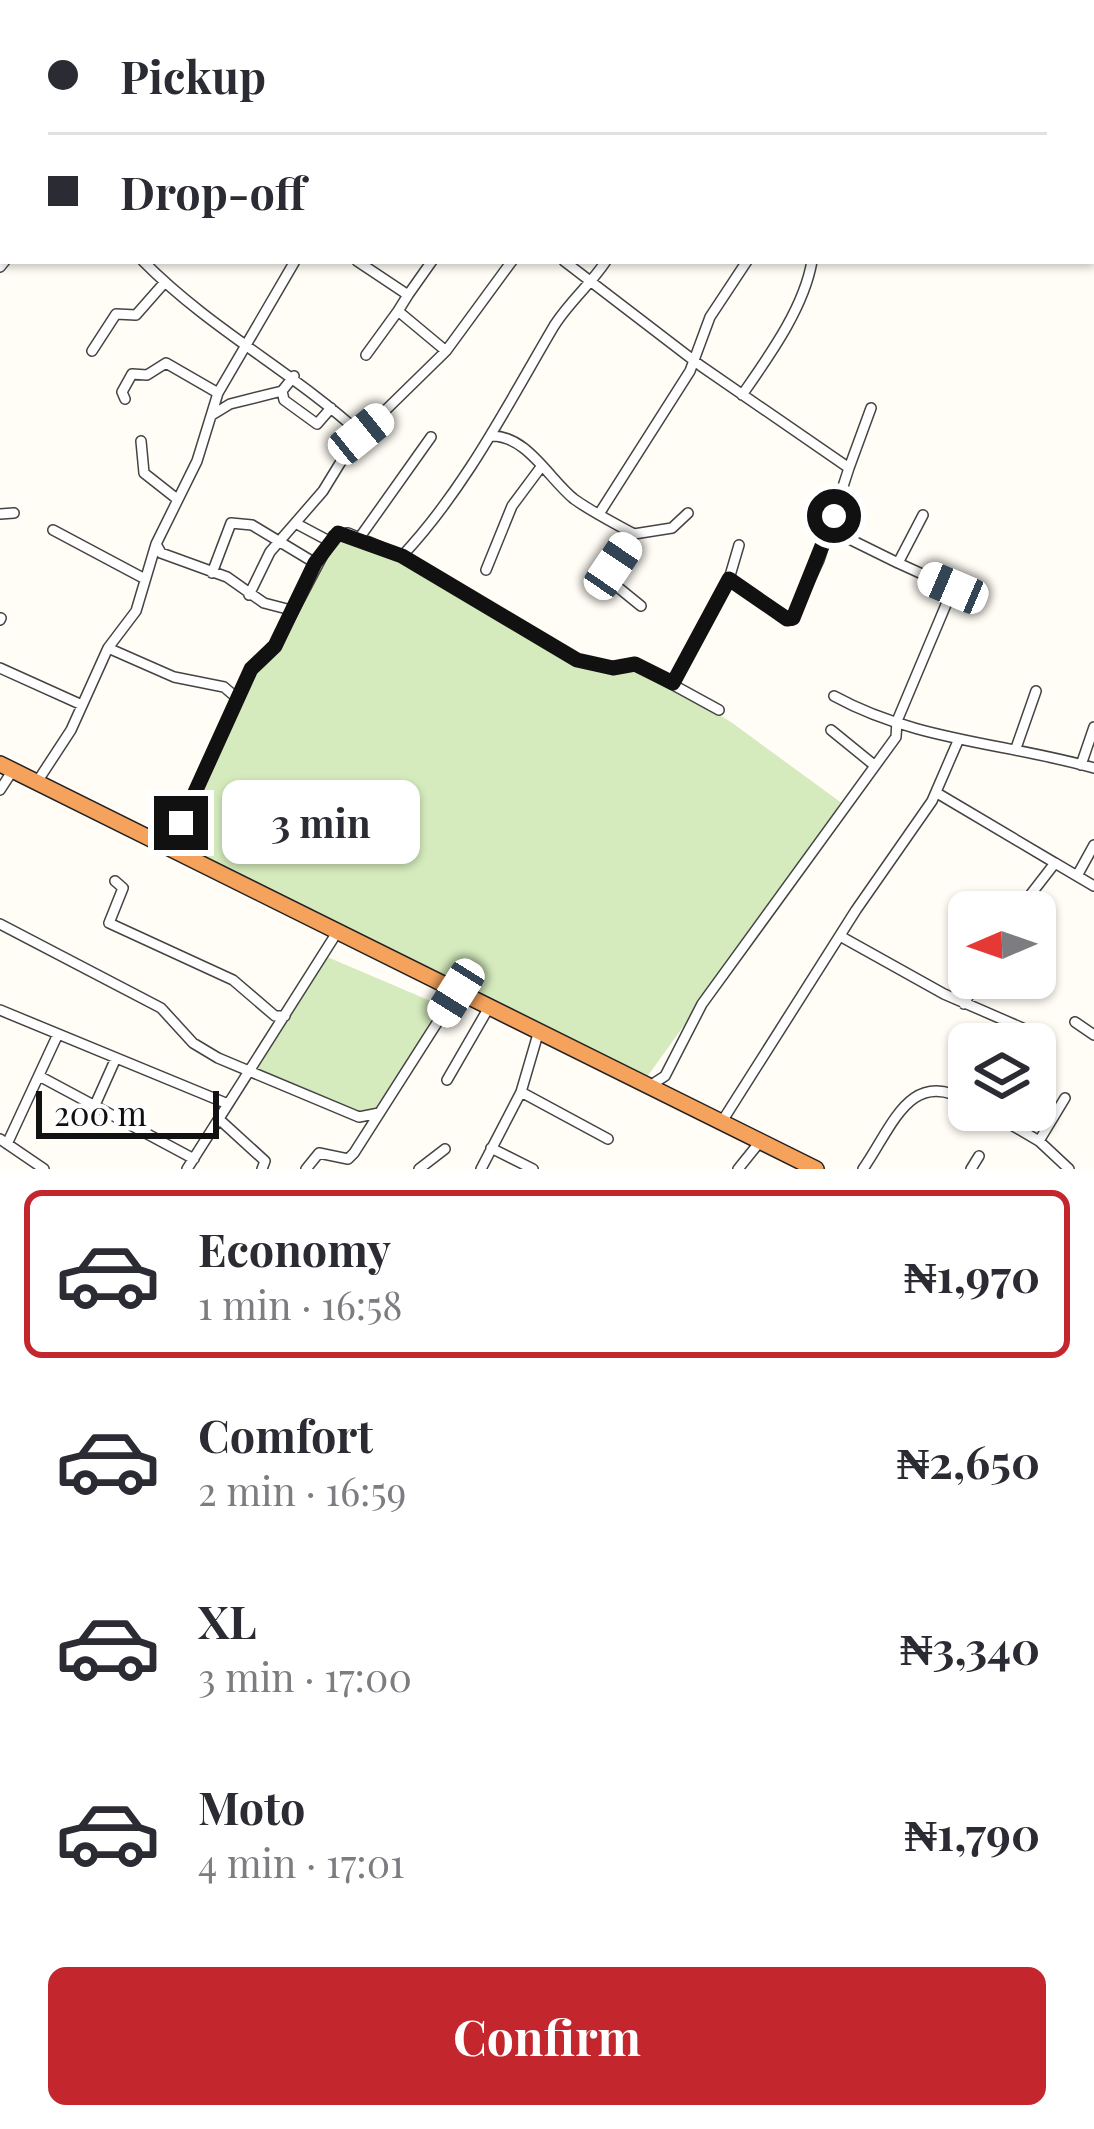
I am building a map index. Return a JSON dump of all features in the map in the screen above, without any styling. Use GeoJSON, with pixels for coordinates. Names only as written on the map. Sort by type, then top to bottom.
{"type":"FeatureCollection","features":[{"type":"Feature","properties":{"kind":"highway"},"geometry":{"type":"LineString","coordinates":[[6,767],[816,1169]]}},
{"type":"Feature","properties":{"kind":"street"},"geometry":{"type":"LineString","coordinates":[[146,264],[245,349],[294,376],[361,434]]}},
{"type":"Feature","properties":{"kind":"street"},"geometry":{"type":"LineString","coordinates":[[37,782],[82,705],[108,648],[136,611],[156,544],[218,393],[293,264]]}},
{"type":"Feature","properties":{"kind":"street"},"geometry":{"type":"LineString","coordinates":[[362,264],[408,295]]}},
{"type":"Feature","properties":{"kind":"street"},"geometry":{"type":"LineString","coordinates":[[366,355],[430,264]]}},
{"type":"Feature","properties":{"kind":"street"},"geometry":{"type":"LineString","coordinates":[[249,595],[278,542],[297,524],[361,434],[446,351],[510,264]]}},
{"type":"Feature","properties":{"kind":"street"},"geometry":{"type":"LineString","coordinates":[[568,264],[692,360],[849,468]]}},
{"type":"Feature","properties":{"kind":"street"},"geometry":{"type":"LineString","coordinates":[[402,556],[490,436],[560,318],[604,264]]}},
{"type":"Feature","properties":{"kind":"street"},"geometry":{"type":"LineString","coordinates":[[599,514],[745,264]]}},
{"type":"Feature","properties":{"kind":"street"},"geometry":{"type":"LineString","coordinates":[[742,395],[786,336],[786,321],[811,264]]}},
{"type":"Feature","properties":{"kind":"street"},"geometry":{"type":"LineString","coordinates":[[92,351],[116,314],[136,315],[165,282]]}},
{"type":"Feature","properties":{"kind":"street"},"geometry":{"type":"LineString","coordinates":[[398,311],[446,351]]}},
{"type":"Feature","properties":{"kind":"street"},"geometry":{"type":"LineString","coordinates":[[125,399],[122,392],[132,374],[147,375],[166,363],[218,393]]}},
{"type":"Feature","properties":{"kind":"street"},"geometry":{"type":"LineString","coordinates":[[212,415],[230,404],[282,392],[294,376]]}},
{"type":"Feature","properties":{"kind":"street"},"geometry":{"type":"LineString","coordinates":[[282,392],[284,400],[316,424],[332,408]]}},
{"type":"Feature","properties":{"kind":"street"},"geometry":{"type":"LineString","coordinates":[[729,579],[791,620],[871,408]]}},
{"type":"Feature","properties":{"kind":"street"},"geometry":{"type":"LineString","coordinates":[[490,436],[511,440],[571,496],[634,534],[672,528],[688,513]]}},
{"type":"Feature","properties":{"kind":"street"},"geometry":{"type":"LineString","coordinates":[[360,537],[431,437]]}},
{"type":"Feature","properties":{"kind":"street"},"geometry":{"type":"LineString","coordinates":[[141,441],[144,473],[177,499]]}},
{"type":"Feature","properties":{"kind":"street"},"geometry":{"type":"LineString","coordinates":[[486,570],[512,506],[541,466]]}},
{"type":"Feature","properties":{"kind":"street"},"geometry":{"type":"LineString","coordinates":[[0,514],[14,513]]}},
{"type":"Feature","properties":{"kind":"street"},"geometry":{"type":"LineString","coordinates":[[898,563],[923,514]]}},
{"type":"Feature","properties":{"kind":"street"},"geometry":{"type":"LineString","coordinates":[[212,573],[231,523],[251,525],[315,563]]}},
{"type":"Feature","properties":{"kind":"street"},"geometry":{"type":"LineString","coordinates":[[297,524],[329,541]]}},
{"type":"Feature","properties":{"kind":"street"},"geometry":{"type":"LineString","coordinates":[[649,1088],[664,1076],[702,1004],[839,822],[896,737],[897,722],[953,588],[829,529]]}},
{"type":"Feature","properties":{"kind":"street"},"geometry":{"type":"LineString","coordinates":[[53,530],[145,579]]}},
{"type":"Feature","properties":{"kind":"street"},"geometry":{"type":"LineString","coordinates":[[169,850],[251,669],[275,646],[315,563],[329,541],[342,532],[402,556],[577,660],[613,668],[635,664],[719,710]]}},
{"type":"Feature","properties":{"kind":"street"},"geometry":{"type":"LineString","coordinates":[[634,534],[609,580],[616,591],[641,606]]}},
{"type":"Feature","properties":{"kind":"street"},"geometry":{"type":"LineString","coordinates":[[156,544],[161,553],[227,577],[249,595],[292,610]]}},
{"type":"Feature","properties":{"kind":"street"},"geometry":{"type":"LineString","coordinates":[[673,683],[729,579],[739,545]]}},
{"type":"Feature","properties":{"kind":"street"},"geometry":{"type":"LineString","coordinates":[[108,648],[174,677],[217,684],[238,699]]}},
{"type":"Feature","properties":{"kind":"street"},"geometry":{"type":"LineString","coordinates":[[0,668],[82,705]]}},
{"type":"Feature","properties":{"kind":"street"},"geometry":{"type":"LineString","coordinates":[[1016,748],[1036,692]]}},
{"type":"Feature","properties":{"kind":"street"},"geometry":{"type":"LineString","coordinates":[[834,696],[958,741],[1016,748],[1094,768]]}},
{"type":"Feature","properties":{"kind":"street"},"geometry":{"type":"LineString","coordinates":[[1081,765],[1094,727]]}},
{"type":"Feature","properties":{"kind":"street"},"geometry":{"type":"LineString","coordinates":[[831,730],[874,765]]}},
{"type":"Feature","properties":{"kind":"street"},"geometry":{"type":"LineString","coordinates":[[721,1123],[937,793],[958,741]]}},
{"type":"Feature","properties":{"kind":"street"},"geometry":{"type":"LineString","coordinates":[[0,790],[6,767]]}},
{"type":"Feature","properties":{"kind":"street"},"geometry":{"type":"LineString","coordinates":[[937,793],[1094,886]]}},
{"type":"Feature","properties":{"kind":"street"},"geometry":{"type":"LineString","coordinates":[[1078,874],[1094,845]]}},
{"type":"Feature","properties":{"kind":"street"},"geometry":{"type":"LineString","coordinates":[[1033,891],[1055,863]]}},
{"type":"Feature","properties":{"kind":"street"},"geometry":{"type":"LineString","coordinates":[[115,881],[123,888],[109,922],[233,980],[275,1016],[285,1016]]}},
{"type":"Feature","properties":{"kind":"street"},"geometry":{"type":"LineString","coordinates":[[0,924],[161,1008],[194,1043],[359,1117],[379,1113]]}},
{"type":"Feature","properties":{"kind":"street"},"geometry":{"type":"LineString","coordinates":[[41,1077],[190,1164],[336,934]]}},
{"type":"Feature","properties":{"kind":"street"},"geometry":{"type":"LineString","coordinates":[[840,936],[964,1004],[1014,1023]]}},
{"type":"Feature","properties":{"kind":"street"},"geometry":{"type":"LineString","coordinates":[[343,1159],[354,1153],[456,993]]}},
{"type":"Feature","properties":{"kind":"street"},"geometry":{"type":"LineString","coordinates":[[964,1004],[967,999]]}},
{"type":"Feature","properties":{"kind":"street"},"geometry":{"type":"LineString","coordinates":[[447,1079],[488,1009]]}},
{"type":"Feature","properties":{"kind":"street"},"geometry":{"type":"LineString","coordinates":[[2,1013],[228,1104]]}},
{"type":"Feature","properties":{"kind":"street"},"geometry":{"type":"LineString","coordinates":[[1075,1022],[1094,1035]]}},
{"type":"Feature","properties":{"kind":"street"},"geometry":{"type":"LineString","coordinates":[[44,1169],[4,1138],[41,1077],[58,1034]]}},
{"type":"Feature","properties":{"kind":"street"},"geometry":{"type":"LineString","coordinates":[[481,1169],[521,1092],[538,1034]]}},
{"type":"Feature","properties":{"kind":"street"},"geometry":{"type":"LineString","coordinates":[[95,1105],[116,1058]]}},
{"type":"Feature","properties":{"kind":"street"},"geometry":{"type":"LineString","coordinates":[[664,1076],[672,1099]]}},
{"type":"Feature","properties":{"kind":"street"},"geometry":{"type":"LineString","coordinates":[[863,1169],[905,1106],[921,1091],[948,1089]]}},
{"type":"Feature","properties":{"kind":"street"},"geometry":{"type":"LineString","coordinates":[[521,1092],[608,1139]]}},
{"type":"Feature","properties":{"kind":"street"},"geometry":{"type":"LineString","coordinates":[[1040,1141],[1065,1098]]}},
{"type":"Feature","properties":{"kind":"street"},"geometry":{"type":"LineString","coordinates":[[220,1120],[265,1161],[262,1169]]}},
{"type":"Feature","properties":{"kind":"street"},"geometry":{"type":"LineString","coordinates":[[1023,1131],[1069,1169]]}},
{"type":"Feature","properties":{"kind":"street"},"geometry":{"type":"LineString","coordinates":[[738,1169],[759,1143]]}},
{"type":"Feature","properties":{"kind":"street"},"geometry":{"type":"LineString","coordinates":[[491,1148],[533,1169]]}},
{"type":"Feature","properties":{"kind":"street"},"geometry":{"type":"LineString","coordinates":[[419,1169],[445,1149]]}},
{"type":"Feature","properties":{"kind":"street"},"geometry":{"type":"LineString","coordinates":[[306,1169],[319,1153],[343,1159],[353,1169]]}},
{"type":"Feature","properties":{"kind":"street"},"geometry":{"type":"LineString","coordinates":[[971,1169],[979,1156]]}},
{"type":"Feature","properties":{"kind":"green space"},"geometry":{"type":"Polygon","coordinates":[[[342,537],[389,554],[565,658],[615,673],[643,670],[731,722],[843,804],[647,1077],[176,842],[254,675],[276,650],[333,541],[342,537]]]}},
{"type":"Feature","properties":{"kind":"green space"},"geometry":{"type":"Polygon","coordinates":[[[325,956],[440,1005],[381,1107],[366,1116],[255,1068],[325,956]]]}},
{"type":"Feature","properties":{"kind":"route"},"geometry":{"type":"LineString","coordinates":[[181,823],[251,669],[275,646],[315,563],[338,533],[360,537],[402,556],[577,660],[613,668],[635,664],[673,683],[721,586],[729,579],[787,619],[793,618],[834,516]]}}]}
